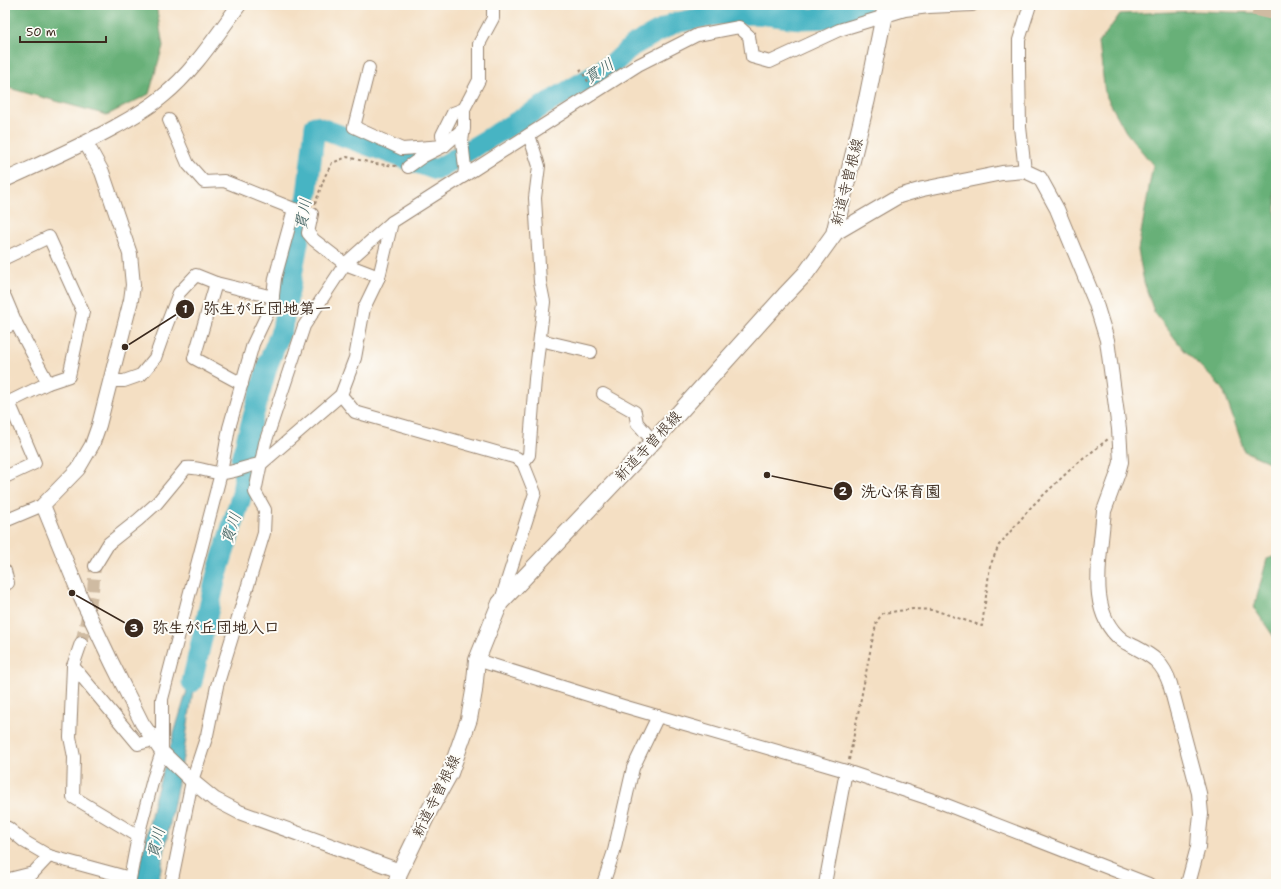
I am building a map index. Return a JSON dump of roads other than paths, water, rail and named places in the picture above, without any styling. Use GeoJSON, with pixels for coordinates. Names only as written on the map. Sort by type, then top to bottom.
{"type":"FeatureCollection","features":[{"type":"Feature","properties":{"kind":"main road","name":"新道寺曽根線"},"geometry":{"type":"LineString","coordinates":[[398,878],[429,811],[450,773],[469,719],[477,660],[500,603],[653,441],[806,272],[834,234],[867,99],[884,12]]}},
{"type":"Feature","properties":{"kind":"street"},"geometry":{"type":"LineString","coordinates":[[5,180],[86,143],[137,115],[164,96],[189,70],[219,33],[239,5]]}},
{"type":"Feature","properties":{"kind":"street"},"geometry":{"type":"LineString","coordinates":[[464,172],[462,141],[464,110],[479,80],[479,44],[493,18],[493,5]]}},
{"type":"Feature","properties":{"kind":"street"},"geometry":{"type":"LineString","coordinates":[[171,884],[192,781],[207,735],[217,686],[264,533],[265,510],[255,492],[257,464],[304,326],[343,263],[392,222],[464,172],[529,135],[638,65],[697,35],[739,27],[750,36],[752,57],[770,62],[839,30],[884,12],[972,5]]}},
{"type":"Feature","properties":{"kind":"street"},"geometry":{"type":"LineString","coordinates":[[1025,171],[1020,127],[1019,68],[1020,40],[1030,5]]}},
{"type":"Feature","properties":{"kind":"street"},"geometry":{"type":"LineString","coordinates":[[369,68],[354,127],[402,150],[444,146]]}},
{"type":"Feature","properties":{"kind":"street"},"geometry":{"type":"LineString","coordinates":[[444,146],[442,135],[453,113],[464,110]]}},
{"type":"Feature","properties":{"kind":"street"},"geometry":{"type":"LineString","coordinates":[[169,120],[188,164],[204,182],[224,181],[303,212]]}},
{"type":"Feature","properties":{"kind":"street"},"geometry":{"type":"LineString","coordinates":[[408,167],[422,157],[444,146],[464,128]]}},
{"type":"Feature","properties":{"kind":"street"},"geometry":{"type":"LineString","coordinates":[[523,463],[529,455],[535,379],[544,302],[540,282],[535,198],[539,166],[529,135]]}},
{"type":"Feature","properties":{"kind":"street"},"geometry":{"type":"LineString","coordinates":[[5,521],[42,505],[78,469],[92,445],[100,424],[131,300],[133,285],[130,254],[102,172],[86,143]]}},
{"type":"Feature","properties":{"kind":"street"},"geometry":{"type":"LineString","coordinates":[[834,234],[899,196],[923,189],[1002,173],[1025,171],[1040,178],[1044,185],[1057,209],[1095,301],[1107,340],[1121,444],[1121,462],[1104,511],[1098,599],[1109,628],[1122,640],[1161,664],[1170,684],[1199,793],[1201,814],[1198,847],[1188,884]]}},
{"type":"Feature","properties":{"kind":"street"},"geometry":{"type":"LineString","coordinates":[[303,212],[308,232],[314,240],[343,263],[379,276]]}},
{"type":"Feature","properties":{"kind":"street"},"geometry":{"type":"LineString","coordinates":[[5,827],[25,842],[49,856],[130,881],[138,836],[153,779],[162,752],[162,699],[224,473],[229,428],[253,344],[272,304],[276,278],[303,212]]}},
{"type":"Feature","properties":{"kind":"street"},"geometry":{"type":"LineString","coordinates":[[95,566],[110,543],[157,503],[186,468],[193,467],[224,473],[257,464],[341,395],[355,358],[364,308],[379,276],[392,222]]}},
{"type":"Feature","properties":{"kind":"street"},"geometry":{"type":"LineString","coordinates":[[5,258],[49,237],[83,312],[69,376],[48,383],[7,403],[35,463],[5,477]]}},
{"type":"Feature","properties":{"kind":"street"},"geometry":{"type":"LineString","coordinates":[[110,381],[124,381],[141,375],[155,358],[179,293],[196,275],[216,283],[273,297]]}},
{"type":"Feature","properties":{"kind":"street"},"geometry":{"type":"LineString","coordinates":[[216,283],[194,358],[242,384]]}},
{"type":"Feature","properties":{"kind":"street"},"geometry":{"type":"LineString","coordinates":[[5,297],[16,323],[48,383]]}},
{"type":"Feature","properties":{"kind":"street"},"geometry":{"type":"LineString","coordinates":[[5,328],[16,323]]}},
{"type":"Feature","properties":{"kind":"street"},"geometry":{"type":"LineString","coordinates":[[540,340],[590,352]]}},
{"type":"Feature","properties":{"kind":"street"},"geometry":{"type":"LineString","coordinates":[[603,394],[635,412],[637,423],[653,441]]}},
{"type":"Feature","properties":{"kind":"street"},"geometry":{"type":"LineString","coordinates":[[341,395],[355,412],[517,458],[523,463],[536,493],[500,603]]}},
{"type":"Feature","properties":{"kind":"street"},"geometry":{"type":"LineString","coordinates":[[42,505],[81,598],[112,663],[142,723],[162,752],[192,781],[214,799],[239,812],[398,878]]}},
{"type":"Feature","properties":{"kind":"street"},"geometry":{"type":"LineString","coordinates":[[5,571],[8,583],[5,584]]}},
{"type":"Feature","properties":{"kind":"street"},"geometry":{"type":"LineString","coordinates":[[81,643],[73,666],[70,737],[74,757],[72,797],[138,836]]}},
{"type":"Feature","properties":{"kind":"street"},"geometry":{"type":"LineString","coordinates":[[477,660],[658,716],[846,771],[939,802],[1148,884]]}},
{"type":"Feature","properties":{"kind":"street"},"geometry":{"type":"LineString","coordinates":[[73,666],[138,744],[154,740]]}},
{"type":"Feature","properties":{"kind":"street"},"geometry":{"type":"LineString","coordinates":[[603,884],[614,851],[633,768],[658,716]]}},
{"type":"Feature","properties":{"kind":"street"},"geometry":{"type":"LineString","coordinates":[[825,884],[846,771]]}},
{"type":"Feature","properties":{"kind":"street"},"geometry":{"type":"LineString","coordinates":[[5,880],[33,873],[49,856]]}},
{"type":"Feature","properties":{"kind":"water"},"geometry":{"type":"Polygon","coordinates":[[[198,654],[184,752],[158,884],[136,884],[155,797],[198,654]]]}},
{"type":"Feature","properties":{"kind":"waterway","name":"貫川"},"geometry":{"type":"LineString","coordinates":[[192,682],[216,577],[242,494],[244,478],[241,459],[268,364],[282,329],[307,195],[315,126],[436,170],[613,64],[632,46],[674,23],[717,15],[758,14],[800,19],[836,18],[862,5]]}},
{"type":"Feature","properties":{"kind":"tunnel"},"geometry":{"type":"LineString","coordinates":[[1254,5],[1276,10]]}},
{"type":"Feature","properties":{"kind":"tunnel"},"geometry":{"type":"LineString","coordinates":[[81,643],[93,591],[95,566]]}},
{"type":"Feature","properties":{"kind":"place","name":"弥生が丘団地第一"},"geometry":{"type":"Point","coordinates":[125,347]}},
{"type":"Feature","properties":{"kind":"place","name":"洗心保育園"},"geometry":{"type":"Point","coordinates":[767,475]}},
{"type":"Feature","properties":{"kind":"place","name":"弥生が丘団地入口"},"geometry":{"type":"Point","coordinates":[72,593]}}]}
